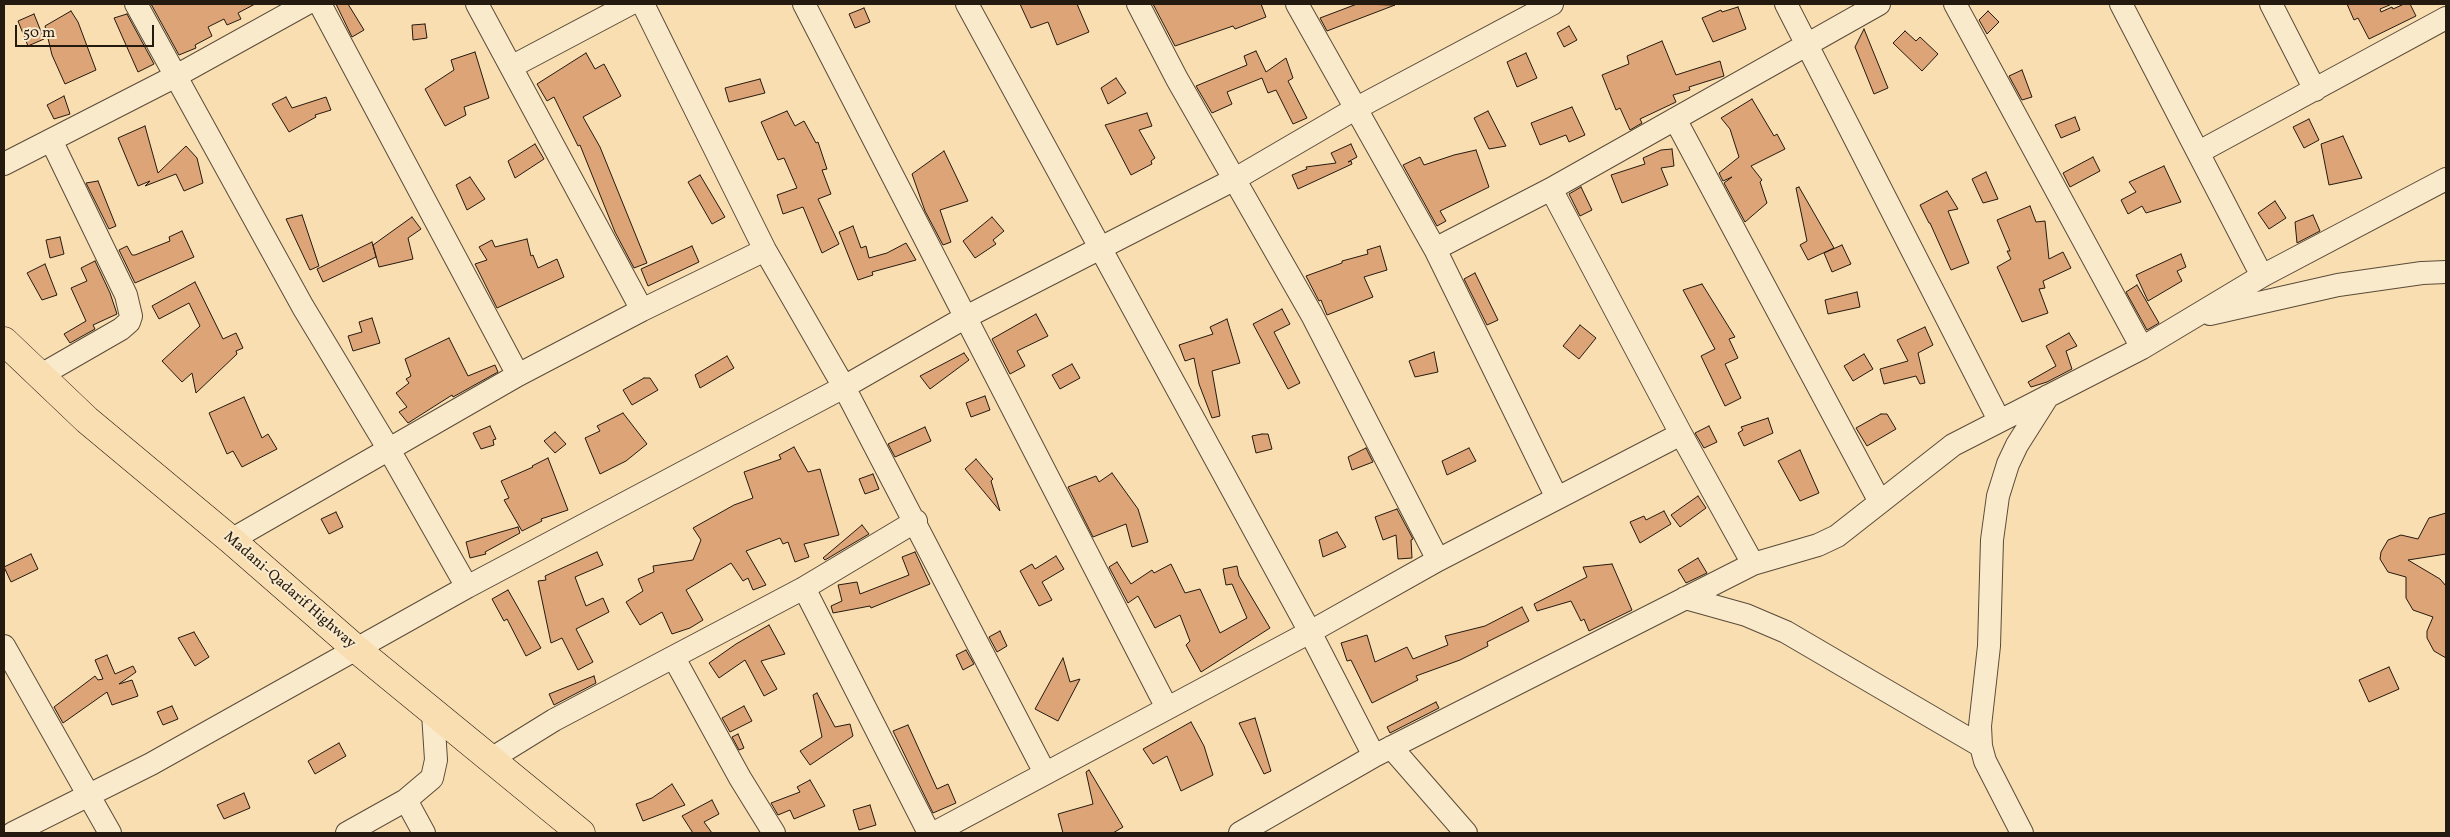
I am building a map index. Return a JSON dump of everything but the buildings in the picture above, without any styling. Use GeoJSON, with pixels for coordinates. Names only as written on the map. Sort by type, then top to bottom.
{"type":"FeatureCollection","features":[{"type":"Feature","properties":{"kind":"highway","name":"Madani-Qadarif Highway"},"geometry":{"type":"LineString","coordinates":[[4,341],[87,420],[231,540],[355,648],[581,833]]}},
{"type":"Feature","properties":{"kind":"street"},"geometry":{"type":"LineString","coordinates":[[136,4],[303,307],[388,448],[466,587]]}},
{"type":"Feature","properties":{"kind":"street"},"geometry":{"type":"LineString","coordinates":[[4,164],[176,76],[306,4]]}},
{"type":"Feature","properties":{"kind":"street"},"geometry":{"type":"LineString","coordinates":[[320,4],[518,376]]}},
{"type":"Feature","properties":{"kind":"street"},"geometry":{"type":"LineString","coordinates":[[477,4],[642,310]]}},
{"type":"Feature","properties":{"kind":"street"},"geometry":{"type":"LineString","coordinates":[[511,66],[630,4]]}},
{"type":"Feature","properties":{"kind":"street"},"geometry":{"type":"LineString","coordinates":[[643,4],[765,250],[844,388],[916,521],[1045,773]]}},
{"type":"Feature","properties":{"kind":"street"},"geometry":{"type":"LineString","coordinates":[[804,4],[1167,708]]}},
{"type":"Feature","properties":{"kind":"street"},"geometry":{"type":"LineString","coordinates":[[967,4],[1099,250],[1310,632],[1382,751],[1466,833]]}},
{"type":"Feature","properties":{"kind":"street"},"geometry":{"type":"LineString","coordinates":[[1138,4],[1177,79],[1312,315],[1438,560]]}},
{"type":"Feature","properties":{"kind":"street"},"geometry":{"type":"LineString","coordinates":[[1297,4],[1435,249],[1557,498]]}},
{"type":"Feature","properties":{"kind":"street"},"geometry":{"type":"LineString","coordinates":[[12,833],[151,764],[466,587],[844,388],[966,317],[1099,250],[1235,178],[1355,109],[1552,4]]}},
{"type":"Feature","properties":{"kind":"street"},"geometry":{"type":"LineString","coordinates":[[1786,4],[1999,420]]}},
{"type":"Feature","properties":{"kind":"street"},"geometry":{"type":"LineString","coordinates":[[1435,249],[1551,189],[1879,4]]}},
{"type":"Feature","properties":{"kind":"street"},"geometry":{"type":"LineString","coordinates":[[1955,4],[2142,348]]}},
{"type":"Feature","properties":{"kind":"street"},"geometry":{"type":"LineString","coordinates":[[2121,4],[2262,276]]}},
{"type":"Feature","properties":{"kind":"street"},"geometry":{"type":"LineString","coordinates":[[2271,4],[2315,90]]}},
{"type":"Feature","properties":{"kind":"street"},"geometry":{"type":"LineString","coordinates":[[2198,152],[2315,90],[2440,14]]}},
{"type":"Feature","properties":{"kind":"street"},"geometry":{"type":"LineString","coordinates":[[1675,119],[1880,502]]}},
{"type":"Feature","properties":{"kind":"street"},"geometry":{"type":"LineString","coordinates":[[41,375],[121,329],[129,322],[131,316],[126,295],[51,140]]}},
{"type":"Feature","properties":{"kind":"street"},"geometry":{"type":"LineString","coordinates":[[1240,833],[1382,751],[1753,564],[1818,545],[1837,536],[1938,455],[1999,420],[2142,348],[2262,276],[2446,179]]}},
{"type":"Feature","properties":{"kind":"street"},"geometry":{"type":"LineString","coordinates":[[1551,189],[1681,434],[1753,564]]}},
{"type":"Feature","properties":{"kind":"street"},"geometry":{"type":"LineString","coordinates":[[231,540],[388,448],[518,376],[642,310],[765,250]]}},
{"type":"Feature","properties":{"kind":"street"},"geometry":{"type":"LineString","coordinates":[[2192,318],[2338,285],[2422,273],[2446,272]]}},
{"type":"Feature","properties":{"kind":"street"},"geometry":{"type":"LineString","coordinates":[[2022,833],[1985,761],[1981,746],[1980,726],[1989,646],[1992,540],[1998,496],[2014,451],[2049,395]]}},
{"type":"Feature","properties":{"kind":"street"},"geometry":{"type":"LineString","coordinates":[[934,833],[1310,632],[1438,560],[1681,434]]}},
{"type":"Feature","properties":{"kind":"street"},"geometry":{"type":"LineString","coordinates":[[491,759],[554,720],[804,588],[916,521]]}},
{"type":"Feature","properties":{"kind":"street"},"geometry":{"type":"LineString","coordinates":[[804,588],[929,833]]}},
{"type":"Feature","properties":{"kind":"street"},"geometry":{"type":"LineString","coordinates":[[1686,598],[1746,615],[1786,632],[1981,746]]}},
{"type":"Feature","properties":{"kind":"street"},"geometry":{"type":"LineString","coordinates":[[4,646],[110,833]]}},
{"type":"Feature","properties":{"kind":"street"},"geometry":{"type":"LineString","coordinates":[[674,658],[721,745],[774,833]]}},
{"type":"Feature","properties":{"kind":"street"},"geometry":{"type":"LineString","coordinates":[[347,833],[406,800],[425,786],[434,774],[436,740],[433,713]]}},
{"type":"Feature","properties":{"kind":"street"},"geometry":{"type":"LineString","coordinates":[[406,800],[424,833]]}}]}
